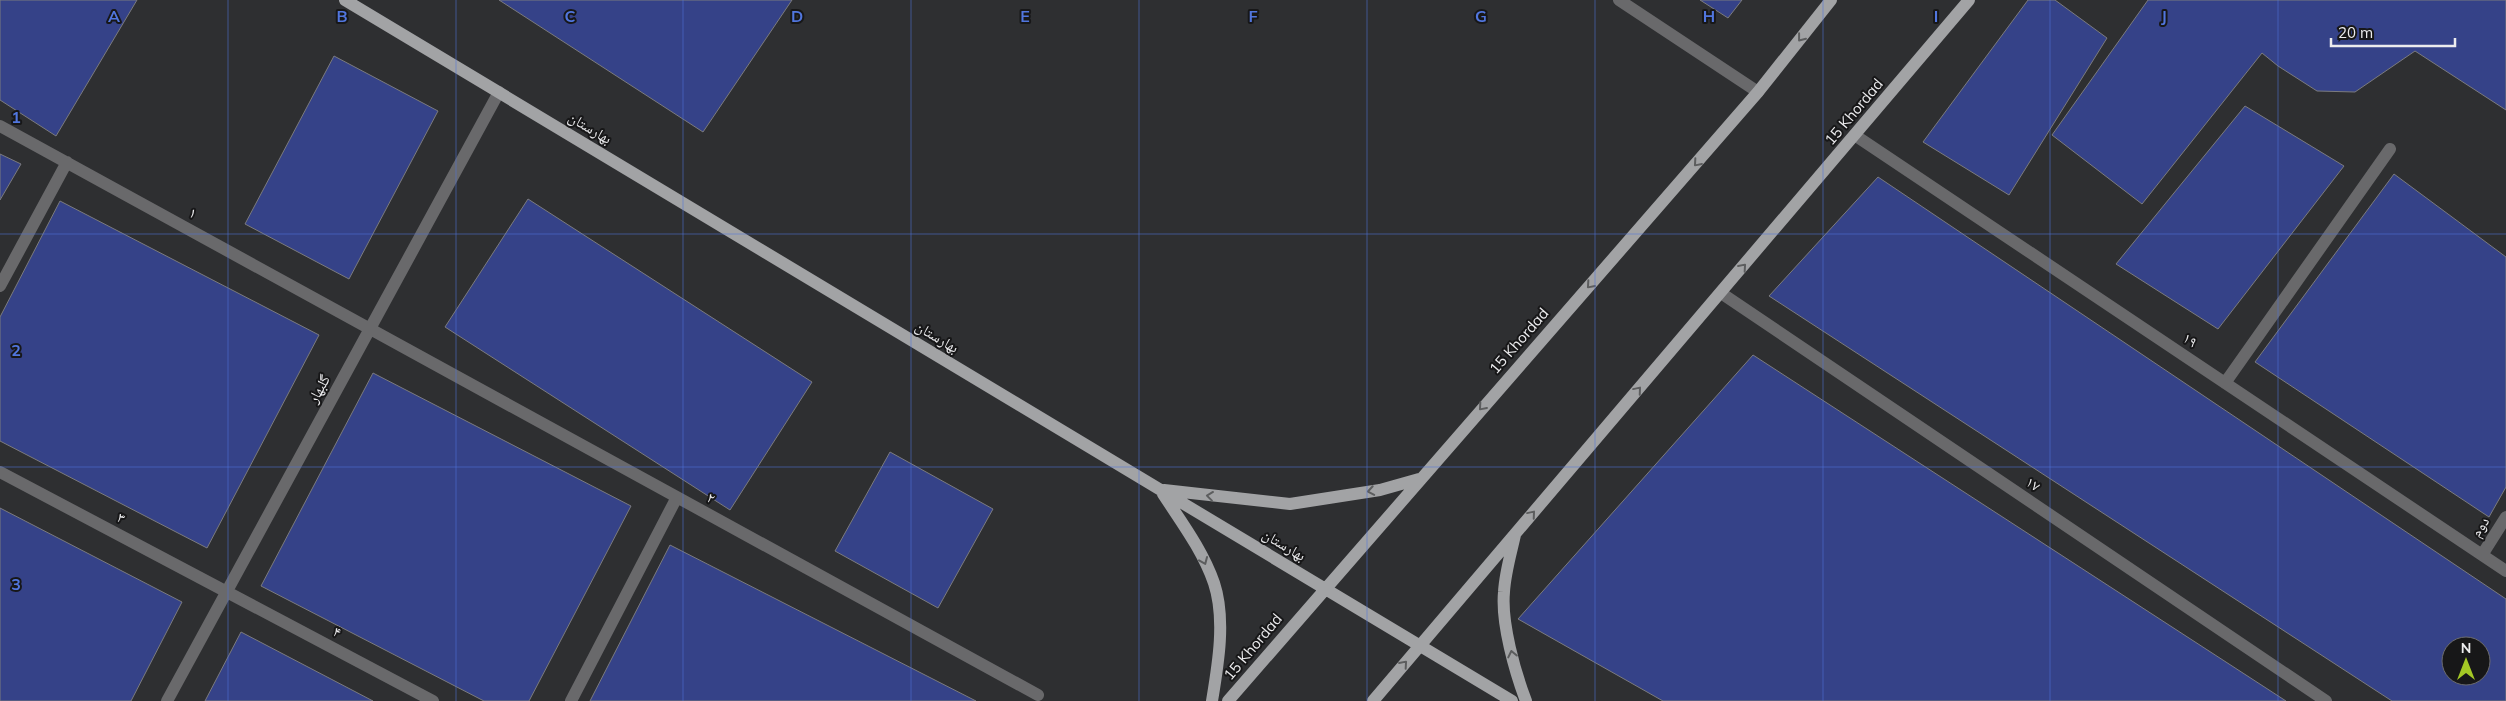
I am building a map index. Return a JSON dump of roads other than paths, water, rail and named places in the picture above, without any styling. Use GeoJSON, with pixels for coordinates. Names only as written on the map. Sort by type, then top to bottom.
{"type":"FeatureCollection","features":[{"type":"Feature","properties":{"kind":"main road","name":"بهارستان"},"geometry":{"type":"LineString","coordinates":[[345,0],[1512,701]]}},
{"type":"Feature","properties":{"kind":"main road","name":"15 Khordad"},"geometry":{"type":"LineString","coordinates":[[1228,701],[1324,588],[1758,92],[1831,0]]}},
{"type":"Feature","properties":{"kind":"main road","name":"15 Khordad"},"geometry":{"type":"LineString","coordinates":[[1373,701],[1856,136],[1969,0]]}},
{"type":"Feature","properties":{"kind":"main road"},"geometry":{"type":"LineString","coordinates":[[1160,490],[1290,504],[1380,490],[1419,480]]}},
{"type":"Feature","properties":{"kind":"main road"},"geometry":{"type":"LineString","coordinates":[[1160,490],[1199,549],[1214,585],[1219,620],[1212,701]]}},
{"type":"Feature","properties":{"kind":"main road"},"geometry":{"type":"LineString","coordinates":[[1515,534],[1504,592],[1508,636],[1518,679],[1526,701]]}},
{"type":"Feature","properties":{"kind":"street"},"geometry":{"type":"LineString","coordinates":[[1619,0],[1758,92]]}},
{"type":"Feature","properties":{"kind":"street","name":"گلبهار"},"geometry":{"type":"LineString","coordinates":[[167,701],[499,92]]}},
{"type":"Feature","properties":{"kind":"street","name":"۱"},"geometry":{"type":"LineString","coordinates":[[0,126],[370,329]]}},
{"type":"Feature","properties":{"kind":"street","name":"۱۹"},"geometry":{"type":"LineString","coordinates":[[1856,136],[2506,571]]}},
{"type":"Feature","properties":{"kind":"street"},"geometry":{"type":"LineString","coordinates":[[2225,383],[2390,149]]}},
{"type":"Feature","properties":{"kind":"street"},"geometry":{"type":"LineString","coordinates":[[0,286],[67,162]]}},
{"type":"Feature","properties":{"kind":"street","name":"۱۷"},"geometry":{"type":"LineString","coordinates":[[1721,293],[2326,701]]}},
{"type":"Feature","properties":{"kind":"street","name":"۲"},"geometry":{"type":"LineString","coordinates":[[370,329],[1038,695]]}},
{"type":"Feature","properties":{"kind":"street","name":"۳"},"geometry":{"type":"LineString","coordinates":[[0,472],[227,592]]}},
{"type":"Feature","properties":{"kind":"street"},"geometry":{"type":"LineString","coordinates":[[571,701],[677,497]]}},
{"type":"Feature","properties":{"kind":"street","name":"دوم"},"geometry":{"type":"LineString","coordinates":[[2482,555],[2506,517]]}},
{"type":"Feature","properties":{"kind":"street","name":"۴"},"geometry":{"type":"LineString","coordinates":[[227,592],[433,701]]}}]}
